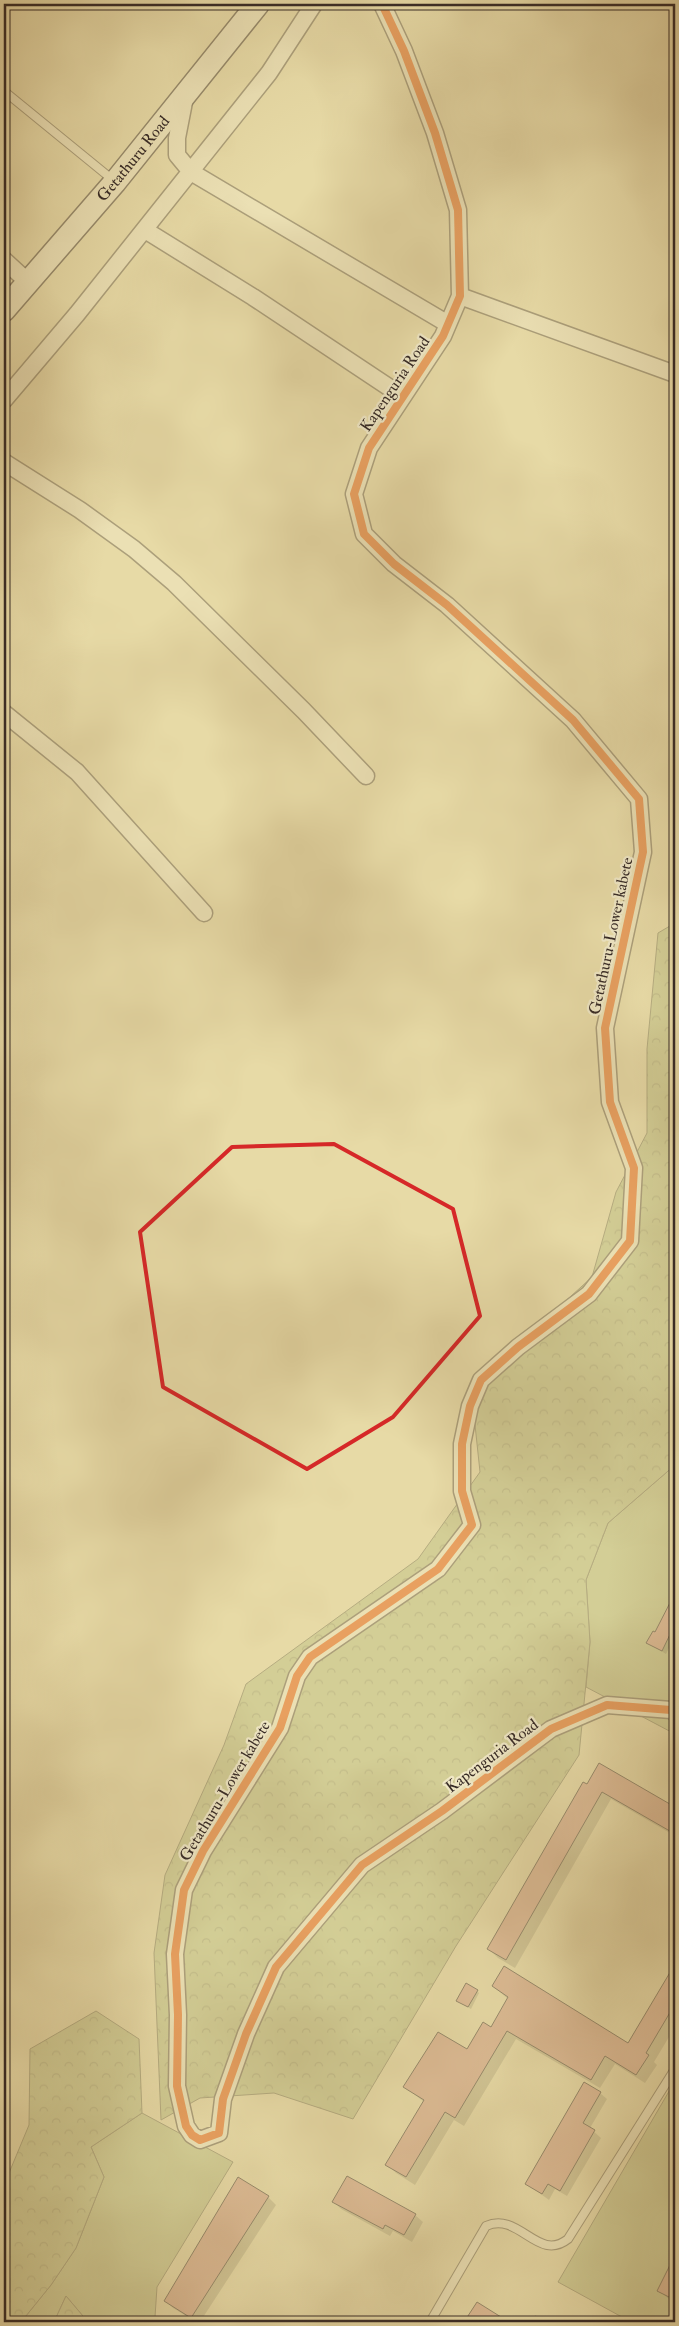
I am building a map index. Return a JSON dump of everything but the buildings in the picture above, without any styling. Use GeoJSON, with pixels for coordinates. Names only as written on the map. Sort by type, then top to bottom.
{"type":"FeatureCollection","features":[{"type":"Feature","properties":{"kind":"main road","name":"Getathuru Road"},"geometry":{"type":"LineString","coordinates":[[4,310],[185,98],[258,4]]}},
{"type":"Feature","properties":{"kind":"street"},"geometry":{"type":"LineString","coordinates":[[4,400],[145,230],[269,73],[314,4]]}},
{"type":"Feature","properties":{"kind":"street","name":"Kapenguria Road"},"geometry":{"type":"LineString","coordinates":[[382,4],[404,51],[435,133],[458,210],[460,296],[443,336],[402,396],[370,448],[354,494],[364,534],[394,564],[448,604],[573,720],[618,772]]}},
{"type":"Feature","properties":{"kind":"street"},"geometry":{"type":"LineString","coordinates":[[185,98],[177,138],[177,156],[191,172],[448,324]]}},
{"type":"Feature","properties":{"kind":"street"},"geometry":{"type":"LineString","coordinates":[[145,230],[253,297],[402,396]]}},
{"type":"Feature","properties":{"kind":"street"},"geometry":{"type":"LineString","coordinates":[[4,260],[28,282]]}},
{"type":"Feature","properties":{"kind":"street"},"geometry":{"type":"LineString","coordinates":[[460,296],[675,374]]}},
{"type":"Feature","properties":{"kind":"street"},"geometry":{"type":"LineString","coordinates":[[4,462],[80,510],[134,549],[174,583],[304,711],[366,776]]}},
{"type":"Feature","properties":{"kind":"street"},"geometry":{"type":"LineString","coordinates":[[4,713],[77,772],[204,913]]}},
{"type":"Feature","properties":{"kind":"street","name":"Getathuru-Lower kabete"},"geometry":{"type":"LineString","coordinates":[[442,1811],[362,1865],[276,1967],[246,2034],[223,2099],[219,2133],[200,2140],[192,2135],[186,2126],[177,2086],[178,2015],[175,1954],[184,1890],[203,1851],[280,1728],[297,1676],[310,1657],[438,1569],[472,1525],[462,1492],[462,1444],[470,1406],[481,1380],[518,1347],[589,1294],[630,1241],[634,1168],[610,1102],[605,1028],[643,852],[639,799],[618,772]]}},
{"type":"Feature","properties":{"kind":"street","name":"Kapenguria Road"},"geometry":{"type":"LineString","coordinates":[[442,1811],[551,1729],[607,1705],[671,1710],[675,1712]]}},
{"type":"Feature","properties":{"kind":"lane"},"geometry":{"type":"LineString","coordinates":[[4,92],[115,182]]}},
{"type":"Feature","properties":{"kind":"lane"},"geometry":{"type":"LineString","coordinates":[[430,2322],[486,2226],[495,2222],[505,2222],[545,2245],[554,2247],[568,2240],[675,2069]]}},
{"type":"Feature","properties":{"kind":"highlighted area"},"geometry":{"type":"Polygon","coordinates":[[[334,1144],[453,1209],[480,1316],[393,1417],[307,1469],[163,1387],[140,1232],[232,1147],[334,1144]]]}},
{"type":"Feature","properties":{"kind":"green space"},"geometry":{"type":"Polygon","coordinates":[[[675,923],[675,1465],[608,1523],[586,1580],[590,1642],[579,1755],[456,1946],[353,2119],[274,2093],[200,2098],[161,2120],[154,1953],[165,1875],[224,1745],[246,1684],[418,1559],[480,1472],[471,1387],[592,1277],[616,1192],[647,1133],[647,1049],[658,933],[675,923]]]}},
{"type":"Feature","properties":{"kind":"green space"},"geometry":{"type":"Polygon","coordinates":[[[675,1465],[675,1734],[586,1687],[590,1642],[586,1580],[608,1523],[675,1465]]]}},
{"type":"Feature","properties":{"kind":"green space"},"geometry":{"type":"Polygon","coordinates":[[[96,2011],[139,2039],[142,2113],[91,2147],[104,2177],[76,2248],[51,2285],[21,2322],[4,2322],[4,2185],[29,2125],[30,2049],[96,2011]]]}},
{"type":"Feature","properties":{"kind":"green space"},"geometry":{"type":"Polygon","coordinates":[[[675,2081],[675,2322],[631,2322],[558,2282],[675,2081]]]}},
{"type":"Feature","properties":{"kind":"green space"},"geometry":{"type":"Polygon","coordinates":[[[142,2113],[233,2162],[157,2287],[155,2317],[151,2322],[88,2322],[66,2296],[54,2322],[21,2322],[51,2285],[76,2248],[104,2177],[91,2147],[142,2113]]]}},
{"type":"Feature","properties":{"kind":"green space"},"geometry":{"type":"Polygon","coordinates":[[[66,2296],[88,2322],[54,2322],[66,2296]]]}},
{"type":"Feature","properties":{"kind":"cycle path"},"geometry":{"type":"LineString","coordinates":[[382,4],[404,51],[435,133],[458,210],[460,296],[443,336],[369,448],[354,494],[364,534],[394,564],[447,605],[573,720],[639,799],[643,852],[605,1028],[610,1102],[634,1168],[630,1241],[589,1294],[518,1347],[481,1380],[470,1406],[462,1444],[462,1491],[472,1525],[438,1569],[310,1657],[297,1676],[280,1728],[203,1851],[184,1890],[175,1954],[178,2015],[177,2086],[186,2126],[192,2135],[200,2140],[219,2133],[223,2099],[246,2034],[276,1967],[362,1865],[442,1811],[551,1729],[607,1705],[671,1710],[675,1713]]}}]}
